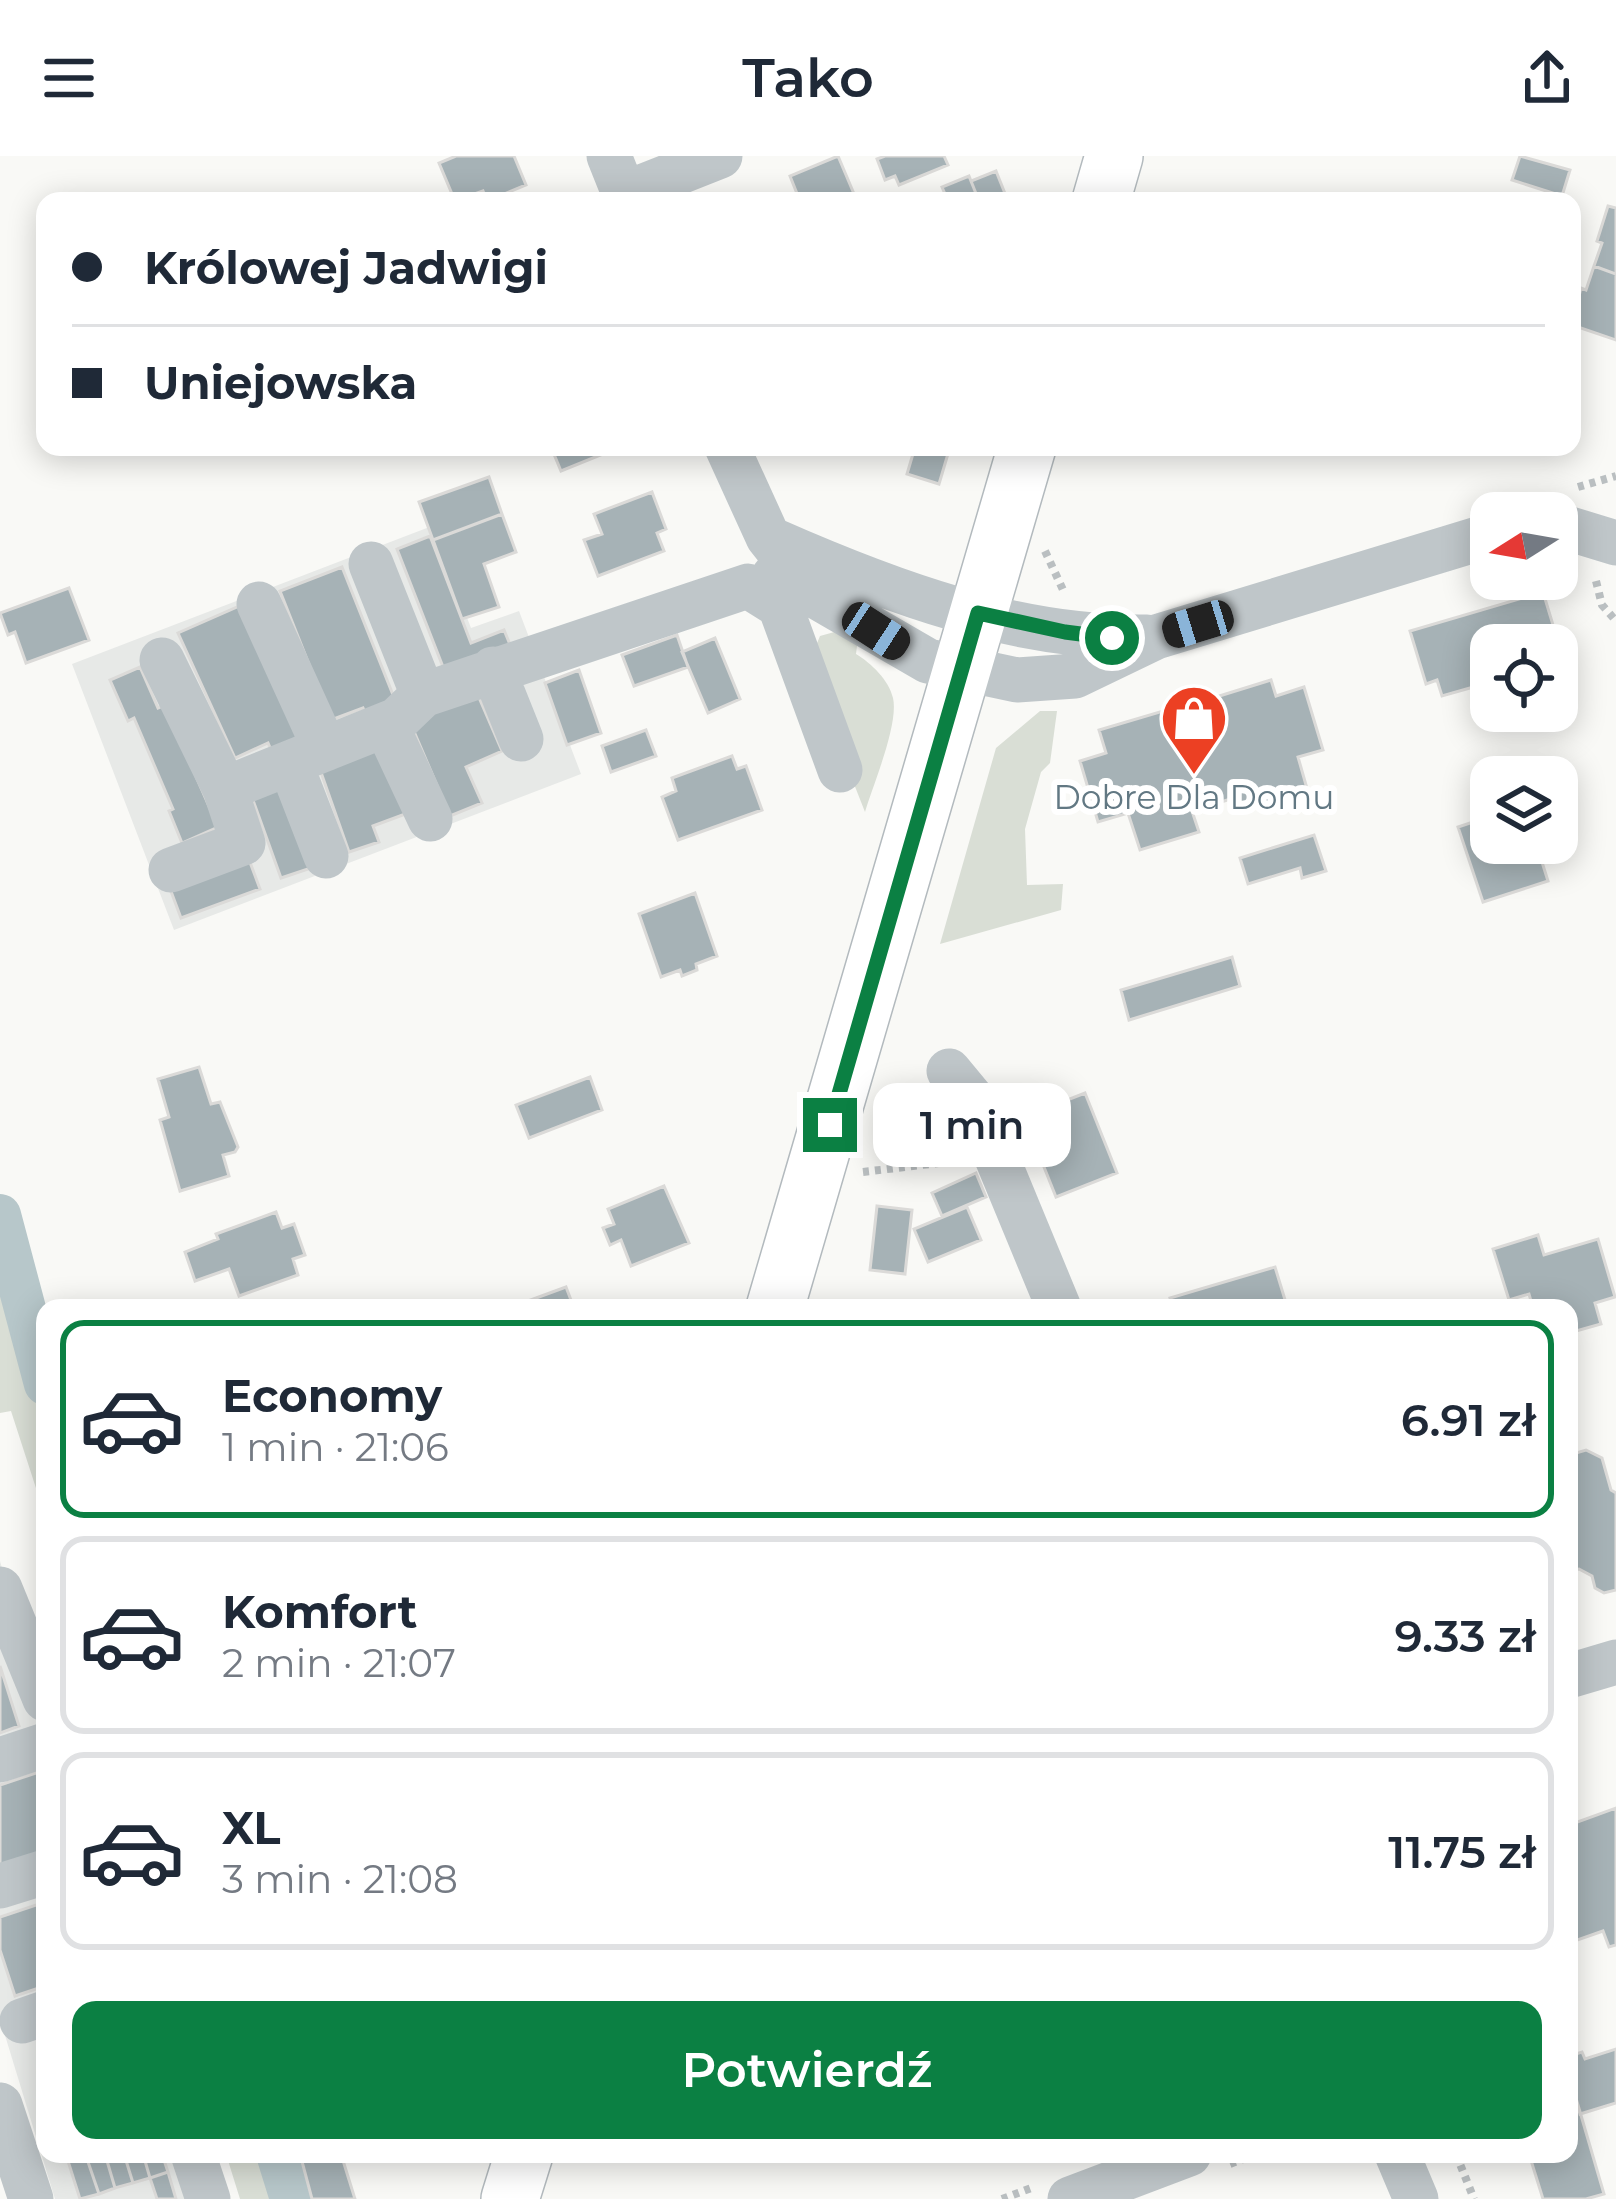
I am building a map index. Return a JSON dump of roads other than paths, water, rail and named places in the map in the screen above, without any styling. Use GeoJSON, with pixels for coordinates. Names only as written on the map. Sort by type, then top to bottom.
{"type":"FeatureCollection","features":[{"type":"Feature","properties":{"kind":"main road"},"geometry":{"type":"LineString","coordinates":[[1104,192],[1114,156]]}},
{"type":"Feature","properties":{"kind":"main road"},"geometry":{"type":"LineString","coordinates":[[779,1299],[1025,456]]}},
{"type":"Feature","properties":{"kind":"main road"},"geometry":{"type":"LineString","coordinates":[[510,2199],[521,2163]]}},
{"type":"Feature","properties":{"kind":"street"},"geometry":{"type":"LineString","coordinates":[[620,184],[720,156]]}},
{"type":"Feature","properties":{"kind":"street"},"geometry":{"type":"LineString","coordinates":[[731,456],[768,537],[814,595],[910,653],[961,671],[1017,680],[1063,678],[1156,637],[1470,542]]}},
{"type":"Feature","properties":{"kind":"street"},"geometry":{"type":"LineString","coordinates":[[1578,531],[1616,543]]}},
{"type":"Feature","properties":{"kind":"street"},"geometry":{"type":"LineString","coordinates":[[768,537],[780,606],[840,770]]}},
{"type":"Feature","properties":{"kind":"street"},"geometry":{"type":"LineString","coordinates":[[768,537],[886,588],[978,613],[1065,632],[1156,637]]}},
{"type":"Feature","properties":{"kind":"street"},"geometry":{"type":"LineString","coordinates":[[370,564],[423,695]]}},
{"type":"Feature","properties":{"kind":"street"},"geometry":{"type":"LineString","coordinates":[[224,789],[397,720],[423,695],[493,669],[748,586],[780,606]]}},
{"type":"Feature","properties":{"kind":"street"},"geometry":{"type":"LineString","coordinates":[[259,604],[308,756],[326,856]]}},
{"type":"Feature","properties":{"kind":"street"},"geometry":{"type":"LineString","coordinates":[[162,659],[224,789],[243,843],[171,871]]}},
{"type":"Feature","properties":{"kind":"street"},"geometry":{"type":"LineString","coordinates":[[493,669],[521,739]]}},
{"type":"Feature","properties":{"kind":"street"},"geometry":{"type":"LineString","coordinates":[[386,724],[430,819]]}},
{"type":"Feature","properties":{"kind":"street"},"geometry":{"type":"LineString","coordinates":[[949,1071],[974,1100],[1054,1299]]}},
{"type":"Feature","properties":{"kind":"street"},"geometry":{"type":"LineString","coordinates":[[4,1612],[36,1680]]}},
{"type":"Feature","properties":{"kind":"street"},"geometry":{"type":"LineString","coordinates":[[1578,1673],[1616,1662]]}},
{"type":"Feature","properties":{"kind":"street"},"geometry":{"type":"LineString","coordinates":[[0,1760],[36,1747]]}},
{"type":"Feature","properties":{"kind":"street"},"geometry":{"type":"LineString","coordinates":[[0,1886],[36,1875]]}},
{"type":"Feature","properties":{"kind":"street"},"geometry":{"type":"LineString","coordinates":[[0,2104],[31,2199]]}},
{"type":"Feature","properties":{"kind":"street"},"geometry":{"type":"LineString","coordinates":[[196,2163],[208,2199]]}},
{"type":"Feature","properties":{"kind":"street"},"geometry":{"type":"LineString","coordinates":[[1070,2199],[1165,2163]]}},
{"type":"Feature","properties":{"kind":"street"},"geometry":{"type":"LineString","coordinates":[[1401,2163],[1416,2199]]}},
{"type":"Feature","properties":{"kind":"waterway"},"geometry":{"type":"LineString","coordinates":[[0,1215],[36,1350]]}},
{"type":"Feature","properties":{"kind":"waterway"},"geometry":{"type":"LineString","coordinates":[[280,2163],[291,2199]]}},
{"type":"Feature","properties":{"kind":"place","name":"Dobre Dla Domu"},"geometry":{"type":"Point","coordinates":[1194,777]}}]}
